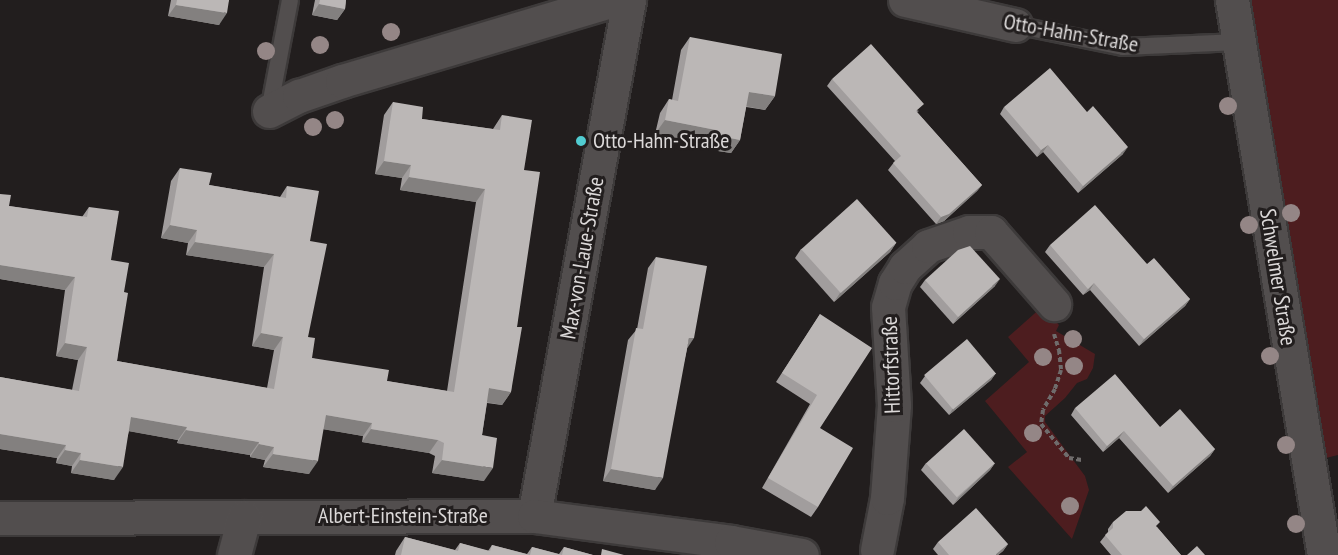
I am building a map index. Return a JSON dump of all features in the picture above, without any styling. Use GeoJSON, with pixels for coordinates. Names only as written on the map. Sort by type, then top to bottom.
{"type":"FeatureCollection","features":[{"type":"Feature","properties":{"kind":"street"},"geometry":{"type":"LineString","coordinates":[[269,111],[299,96],[342,81],[613,0]]}},
{"type":"Feature","properties":{"kind":"street","name":"Max-von-Laue-Straße"},"geometry":{"type":"LineString","coordinates":[[534,516],[629,0]]}},
{"type":"Feature","properties":{"kind":"street","name":"Otto-Hahn-Straße"},"geometry":{"type":"LineString","coordinates":[[905,0],[1015,25]]}},
{"type":"Feature","properties":{"kind":"street","name":"Schwelmer Straße"},"geometry":{"type":"LineString","coordinates":[[1232,0],[1324,555]]}},
{"type":"Feature","properties":{"kind":"street","name":"Hittorfstraße"},"geometry":{"type":"LineString","coordinates":[[874,553],[887,498],[894,405],[888,307],[895,283],[905,267],[928,246],[969,232],[991,232],[1053,317]]}},
{"type":"Feature","properties":{"kind":"street","name":"Albert-Einstein-Straße"},"geometry":{"type":"LineString","coordinates":[[0,518],[534,516],[731,542],[802,555]]}},
{"type":"Feature","properties":{"kind":"street"},"geometry":{"type":"LineString","coordinates":[[234,555],[244,517]]}},
{"type":"Feature","properties":{"kind":"lane"},"geometry":{"type":"LineString","coordinates":[[269,111],[290,0]]}},
{"type":"Feature","properties":{"kind":"lane","name":"Otto-Hahn-Straße"},"geometry":{"type":"LineString","coordinates":[[1015,25],[1123,47],[1239,42]]}},
{"type":"Feature","properties":{"kind":"path"},"geometry":{"type":"LineString","coordinates":[[1053,317],[1061,370],[1055,389],[1043,410],[1041,424],[1069,458],[1082,460]]}},
{"type":"Feature","properties":{"kind":"shaded area"},"geometry":{"type":"Polygon","coordinates":[[[1247,0],[1338,0],[1338,455],[1322,459],[1247,0]]]}},
{"type":"Feature","properties":{"kind":"shaded area"},"geometry":{"type":"Polygon","coordinates":[[[1043,306],[1059,325],[1056,331],[1095,354],[1093,368],[1087,379],[1077,383],[1065,398],[1045,416],[1045,422],[1085,476],[1089,490],[1072,539],[1008,467],[1027,452],[985,401],[1029,362],[1008,337],[1043,306]]]}},
{"type":"Feature","properties":{"kind":"building"},"geometry":{"type":"Polygon","coordinates":[[[177,0],[229,0],[227,13],[176,5],[177,0]]]}},
{"type":"Feature","properties":{"kind":"building"},"geometry":{"type":"Polygon","coordinates":[[[320,0],[346,0],[345,9],[319,4],[320,0]]]}},
{"type":"Feature","properties":{"kind":"building"},"geometry":{"type":"Polygon","coordinates":[[[690,37],[782,54],[775,96],[749,92],[740,140],[715,135],[716,130],[665,120],[669,99],[678,101],[690,37]]]}},
{"type":"Feature","properties":{"kind":"building"},"geometry":{"type":"Polygon","coordinates":[[[871,44],[924,104],[916,111],[982,185],[949,214],[941,217],[893,163],[901,156],[832,79],[871,44]]]}},
{"type":"Feature","properties":{"kind":"building"},"geometry":{"type":"Polygon","coordinates":[[[1050,68],[1087,112],[1093,106],[1128,147],[1083,186],[1048,145],[1041,150],[1004,107],[1050,68]]]}},
{"type":"Feature","properties":{"kind":"building"},"geometry":{"type":"Polygon","coordinates":[[[393,102],[423,107],[422,119],[500,130],[502,115],[532,120],[524,170],[540,172],[517,327],[522,327],[511,392],[489,388],[482,435],[497,438],[493,468],[442,460],[444,443],[438,440],[371,429],[372,423],[326,415],[318,461],[273,454],[274,447],[259,444],[259,442],[186,430],[187,427],[131,417],[123,467],[80,460],[81,453],[65,450],[66,445],[0,434],[0,377],[79,391],[87,347],[65,343],[75,277],[0,265],[0,194],[11,195],[9,206],[87,217],[89,207],[119,211],[111,260],[129,263],[124,292],[128,293],[117,361],[274,389],[283,337],[261,333],[274,254],[195,242],[197,230],[170,225],[180,168],[212,173],[209,185],[286,198],[287,186],[319,191],[310,241],[327,244],[308,337],[315,338],[312,358],[389,370],[387,381],[454,392],[485,189],[409,177],[411,165],[384,161],[393,102]]]}},
{"type":"Feature","properties":{"kind":"building"},"geometry":{"type":"Polygon","coordinates":[[[857,199],[896,243],[841,293],[801,249],[857,199]]]}},
{"type":"Feature","properties":{"kind":"building"},"geometry":{"type":"Polygon","coordinates":[[[1095,205],[1147,264],[1154,258],[1190,299],[1144,339],[1094,283],[1088,289],[1050,245],[1095,205]]]}},
{"type":"Feature","properties":{"kind":"building"},"geometry":{"type":"Polygon","coordinates":[[[970,246],[1000,279],[958,317],[925,280],[958,250],[970,246]]]}},
{"type":"Feature","properties":{"kind":"building"},"geometry":{"type":"Polygon","coordinates":[[[656,257],[707,266],[694,338],[689,338],[663,478],[611,469],[636,328],[643,329],[656,257]]]}},
{"type":"Feature","properties":{"kind":"building"},"geometry":{"type":"Polygon","coordinates":[[[820,314],[872,348],[820,428],[853,448],[818,507],[768,478],[817,395],[782,373],[820,314]]]}},
{"type":"Feature","properties":{"kind":"building"},"geometry":{"type":"Polygon","coordinates":[[[967,339],[996,373],[953,409],[924,375],[967,339]]]}},
{"type":"Feature","properties":{"kind":"building"},"geometry":{"type":"Polygon","coordinates":[[[1115,374],[1160,427],[1180,409],[1215,449],[1173,486],[1124,431],[1107,446],[1075,408],[1115,374]]]}},
{"type":"Feature","properties":{"kind":"building"},"geometry":{"type":"Polygon","coordinates":[[[964,429],[995,463],[957,497],[926,463],[964,429]]]}},
{"type":"Feature","properties":{"kind":"building"},"geometry":{"type":"Polygon","coordinates":[[[1146,506],[1160,522],[1156,526],[1181,555],[1122,555],[1105,535],[1113,528],[1113,522],[1126,511],[1141,511],[1146,506]]]}},
{"type":"Feature","properties":{"kind":"building"},"geometry":{"type":"Polygon","coordinates":[[[976,508],[1008,544],[996,555],[949,555],[938,542],[976,508]]]}},
{"type":"Feature","properties":{"kind":"building"},"geometry":{"type":"Polygon","coordinates":[[[405,537],[458,551],[460,543],[490,551],[492,545],[530,555],[401,555],[405,537]]]}},
{"type":"Feature","properties":{"kind":"building"},"geometry":{"type":"Polygon","coordinates":[[[1197,546],[1205,555],[1187,555],[1197,546]]]}},
{"type":"Feature","properties":{"kind":"building"},"geometry":{"type":"Polygon","coordinates":[[[532,547],[562,555],[530,555],[532,547]]]}},
{"type":"Feature","properties":{"kind":"building"},"geometry":{"type":"Polygon","coordinates":[[[564,547],[593,555],[562,555],[564,547]]]}},
{"type":"Feature","properties":{"kind":"building"},"geometry":{"type":"Polygon","coordinates":[[[602,549],[624,555],[601,555],[602,549]]]}},
{"type":"Feature","properties":{"kind":"place","name":"Otto-Hahn-Straße"},"geometry":{"type":"Point","coordinates":[581,141]}}]}
